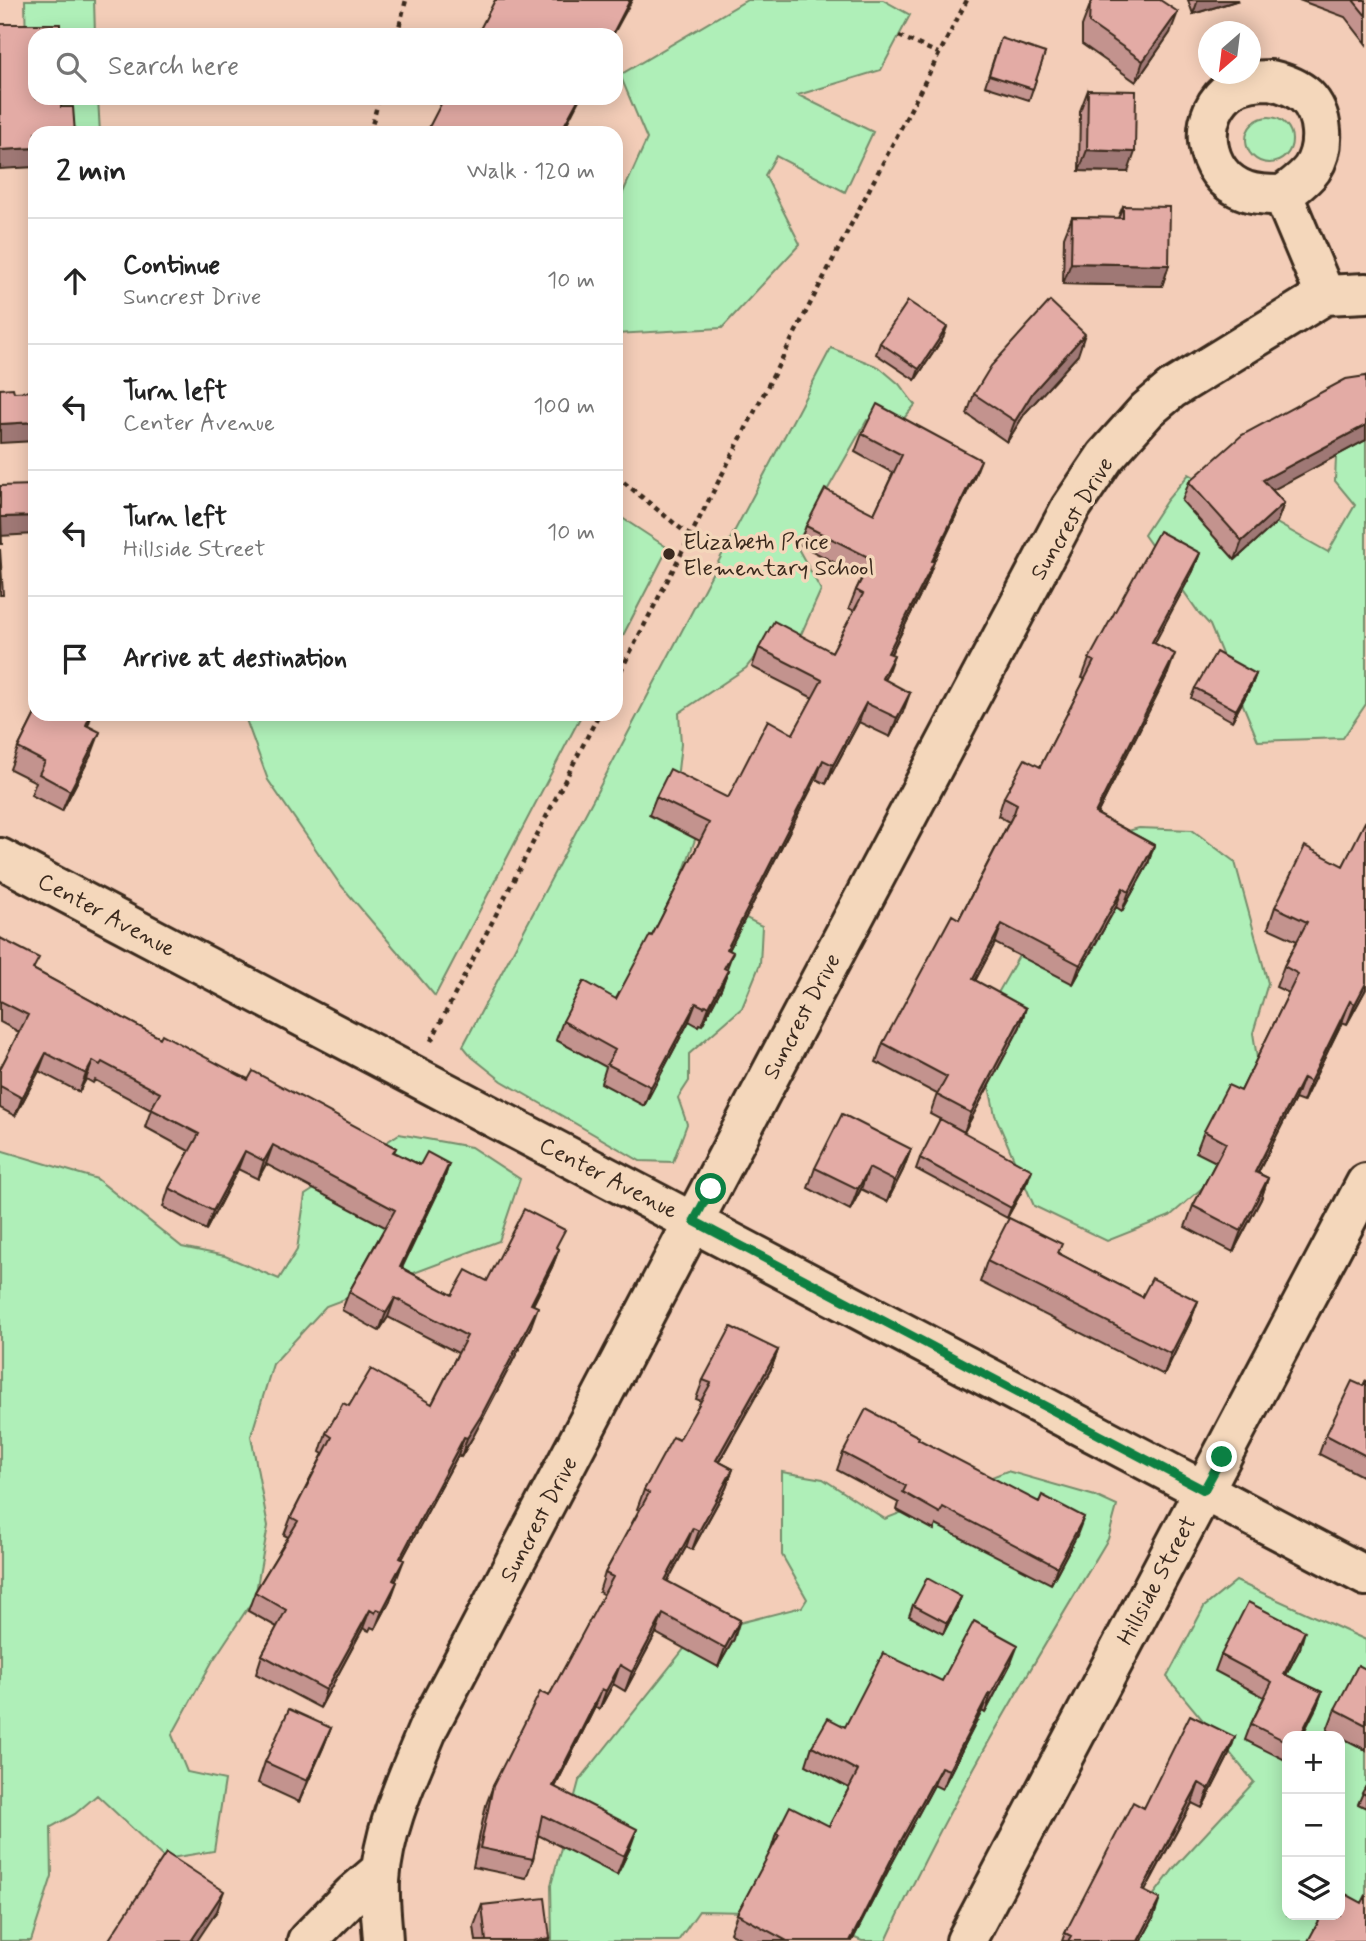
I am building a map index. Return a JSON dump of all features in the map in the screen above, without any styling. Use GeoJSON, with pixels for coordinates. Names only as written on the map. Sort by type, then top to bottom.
{"type":"FeatureCollection","features":[{"type":"Feature","properties":{"kind":"street"},"geometry":{"type":"LineString","coordinates":[[1283,195],[1325,295]]}},
{"type":"Feature","properties":{"kind":"street","name":"Suncrest Drive"},"geometry":{"type":"LineString","coordinates":[[383,1941],[381,1870],[389,1831],[429,1726],[1060,527],[1105,457],[1147,410],[1172,389],[1325,295],[1366,293]]}},
{"type":"Feature","properties":{"kind":"street","name":"Center Avenue"},"geometry":{"type":"LineString","coordinates":[[0,858],[1366,1576]]}},
{"type":"Feature","properties":{"kind":"street","name":"Hillside Street"},"geometry":{"type":"LineString","coordinates":[[966,1941],[1366,1183]]}},
{"type":"Feature","properties":{"kind":"street"},"geometry":{"type":"LineString","coordinates":[[307,1941],[381,1870]]}},
{"type":"Feature","properties":{"kind":"path"},"geometry":{"type":"LineString","coordinates":[[399,28],[406,0]]}},
{"type":"Feature","properties":{"kind":"path"},"geometry":{"type":"LineString","coordinates":[[623,666],[967,0]]}},
{"type":"Feature","properties":{"kind":"path"},"geometry":{"type":"LineString","coordinates":[[899,36],[938,53]]}},
{"type":"Feature","properties":{"kind":"path"},"geometry":{"type":"LineString","coordinates":[[372,126],[377,105]]}},
{"type":"Feature","properties":{"kind":"path"},"geometry":{"type":"LineString","coordinates":[[623,482],[690,536]]}},
{"type":"Feature","properties":{"kind":"path"},"geometry":{"type":"LineString","coordinates":[[413,1076],[595,721]]}},
{"type":"Feature","properties":{"kind":"green space"},"geometry":{"type":"Polygon","coordinates":[[[25,0],[94,0],[95,28],[28,28],[28,97],[25,0]]]}},
{"type":"Feature","properties":{"kind":"green space"},"geometry":{"type":"Polygon","coordinates":[[[747,0],[883,0],[910,15],[881,70],[798,95],[873,132],[845,192],[776,156],[765,175],[800,244],[722,328],[623,334],[623,192],[647,139],[623,82],[623,73],[747,0]]]}},
{"type":"Feature","properties":{"kind":"green space"},"geometry":{"type":"Polygon","coordinates":[[[30,105],[98,105],[100,126],[34,126],[30,105]]]}},
{"type":"Feature","properties":{"kind":"green space"},"geometry":{"type":"Polygon","coordinates":[[[1269,117],[1285,124],[1292,140],[1285,156],[1269,163],[1253,156],[1246,140],[1253,124],[1269,117]]]}},
{"type":"Feature","properties":{"kind":"green space"},"geometry":{"type":"Polygon","coordinates":[[[831,348],[879,367],[899,384],[915,405],[891,434],[867,420],[796,545],[821,590],[799,639],[771,637],[746,668],[679,713],[681,744],[676,788],[696,837],[679,884],[762,926],[760,964],[742,1008],[689,1054],[689,1081],[678,1098],[687,1124],[673,1162],[640,1161],[502,1081],[472,1057],[463,1046],[831,348]]]}},
{"type":"Feature","properties":{"kind":"green space"},"geometry":{"type":"Polygon","coordinates":[[[1366,381],[1366,704],[1343,738],[1258,741],[1210,625],[1144,535],[1167,500],[1189,474],[1328,552],[1355,505],[1335,481],[1336,457],[1351,385],[1366,381]]]}},
{"type":"Feature","properties":{"kind":"green space"},"geometry":{"type":"Polygon","coordinates":[[[623,519],[668,548],[623,635],[623,519]]]}},
{"type":"Feature","properties":{"kind":"green space"},"geometry":{"type":"Polygon","coordinates":[[[247,721],[578,721],[435,996],[339,883],[268,780],[247,721]]]}},
{"type":"Feature","properties":{"kind":"green space"},"geometry":{"type":"Polygon","coordinates":[[[1139,828],[1192,830],[1235,862],[1268,983],[1253,1033],[1263,1095],[1208,1183],[1170,1216],[1107,1241],[1034,1206],[995,1115],[986,1072],[994,1000],[1083,843],[1139,828]]]}},
{"type":"Feature","properties":{"kind":"green space"},"geometry":{"type":"Polygon","coordinates":[[[399,1134],[471,1147],[520,1179],[499,1241],[326,1306],[273,1364],[251,1436],[268,1526],[255,1597],[212,1662],[172,1735],[187,1772],[225,1780],[214,1851],[165,1859],[97,1795],[75,1814],[51,1827],[52,1876],[31,1941],[0,1941],[0,1150],[97,1179],[182,1247],[225,1256],[279,1279],[297,1250],[305,1195],[399,1134]]]}},
{"type":"Feature","properties":{"kind":"green space"},"geometry":{"type":"Polygon","coordinates":[[[1007,1471],[1095,1496],[1117,1506],[1108,1539],[964,1787],[886,1941],[862,1941],[794,1913],[699,1911],[678,1941],[552,1941],[551,1885],[579,1781],[696,1634],[802,1607],[807,1599],[782,1555],[782,1472],[823,1479],[885,1519],[1007,1471]]]}},
{"type":"Feature","properties":{"kind":"green space"},"geometry":{"type":"Polygon","coordinates":[[[1236,1581],[1366,1640],[1366,1941],[1119,1941],[1175,1867],[1254,1782],[1167,1677],[1204,1607],[1236,1581]]]}},
{"type":"Feature","properties":{"kind":"building"},"geometry":{"type":"Polygon","coordinates":[[[495,0],[630,0],[616,28],[481,28],[495,0]]]}},
{"type":"Feature","properties":{"kind":"building"},"geometry":{"type":"Polygon","coordinates":[[[1093,0],[1160,0],[1178,12],[1143,61],[1089,23],[1093,0]]]}},
{"type":"Feature","properties":{"kind":"building"},"geometry":{"type":"Polygon","coordinates":[[[1353,0],[1366,0],[1366,16],[1353,0]]]}},
{"type":"Feature","properties":{"kind":"building"},"geometry":{"type":"Polygon","coordinates":[[[0,24],[60,24],[60,28],[28,28],[28,105],[73,107],[74,126],[28,126],[28,148],[0,150],[0,24]]]}},
{"type":"Feature","properties":{"kind":"building"},"geometry":{"type":"Polygon","coordinates":[[[1001,38],[1045,53],[1033,89],[989,75],[1001,38]]]}},
{"type":"Feature","properties":{"kind":"building"},"geometry":{"type":"Polygon","coordinates":[[[1088,90],[1136,91],[1135,152],[1087,150],[1088,90]]]}},
{"type":"Feature","properties":{"kind":"building"},"geometry":{"type":"Polygon","coordinates":[[[440,105],[575,105],[564,126],[430,126],[440,105]]]}},
{"type":"Feature","properties":{"kind":"building"},"geometry":{"type":"Polygon","coordinates":[[[1123,206],[1170,207],[1169,265],[1071,263],[1072,217],[1123,218],[1123,206]]]}},
{"type":"Feature","properties":{"kind":"building"},"geometry":{"type":"Polygon","coordinates":[[[908,301],[947,327],[919,369],[880,343],[908,301]]]}},
{"type":"Feature","properties":{"kind":"building"},"geometry":{"type":"Polygon","coordinates":[[[1050,301],[1085,334],[1033,392],[1015,421],[974,394],[991,366],[1050,301]]]}},
{"type":"Feature","properties":{"kind":"building"},"geometry":{"type":"Polygon","coordinates":[[[1366,376],[1366,425],[1263,480],[1284,503],[1242,541],[1189,482],[1242,435],[1346,379],[1366,376]]]}},
{"type":"Feature","properties":{"kind":"building"},"geometry":{"type":"Polygon","coordinates":[[[0,389],[28,391],[28,422],[0,424],[0,389]]]}},
{"type":"Feature","properties":{"kind":"building"},"geometry":{"type":"Polygon","coordinates":[[[877,404],[981,460],[888,653],[894,655],[882,678],[910,693],[897,718],[866,703],[833,765],[823,760],[727,949],[733,952],[724,968],[728,970],[709,1007],[696,1003],[651,1087],[607,1064],[615,1050],[563,1021],[584,981],[616,999],[650,935],[652,936],[709,823],[656,797],[670,769],[728,798],[768,720],[793,734],[822,680],[759,648],[774,621],[832,652],[863,594],[856,590],[872,559],[806,526],[825,489],[874,514],[902,455],[862,434],[877,404]]]}},
{"type":"Feature","properties":{"kind":"building"},"geometry":{"type":"Polygon","coordinates":[[[28,485],[28,516],[1,517],[2,544],[0,544],[0,486],[28,485]]]}},
{"type":"Feature","properties":{"kind":"building"},"geometry":{"type":"Polygon","coordinates":[[[1159,531],[1200,553],[1152,642],[1175,654],[1095,813],[1154,845],[1129,892],[1123,888],[1080,965],[1002,924],[973,979],[1026,1008],[971,1113],[937,1095],[947,1077],[883,1043],[952,915],[959,919],[1014,813],[1017,804],[1004,797],[1025,759],[1040,767],[1094,661],[1089,659],[1159,531]]]}},
{"type":"Feature","properties":{"kind":"building"},"geometry":{"type":"Polygon","coordinates":[[[0,549],[3,595],[0,595],[0,549]]]}},
{"type":"Feature","properties":{"kind":"building"},"geometry":{"type":"Polygon","coordinates":[[[1216,652],[1256,674],[1236,710],[1195,688],[1216,652]]]}},
{"type":"Feature","properties":{"kind":"building"},"geometry":{"type":"Polygon","coordinates":[[[32,721],[88,721],[86,725],[100,732],[70,791],[39,774],[45,762],[18,748],[32,721]]]}},
{"type":"Feature","properties":{"kind":"building"},"geometry":{"type":"Polygon","coordinates":[[[1365,822],[1366,983],[1355,1004],[1350,1001],[1310,1082],[1303,1078],[1255,1172],[1268,1178],[1241,1231],[1193,1206],[1226,1143],[1204,1131],[1228,1085],[1241,1091],[1298,974],[1284,966],[1307,922],[1275,907],[1305,846],[1343,866],[1365,822]]]}},
{"type":"Feature","properties":{"kind":"building"},"geometry":{"type":"Polygon","coordinates":[[[0,938],[39,958],[33,969],[160,1038],[162,1034],[248,1080],[253,1071],[396,1148],[393,1152],[420,1165],[427,1152],[449,1164],[400,1267],[452,1295],[466,1270],[487,1281],[524,1209],[565,1230],[556,1247],[559,1249],[531,1304],[538,1307],[481,1416],[467,1438],[464,1437],[400,1558],[404,1560],[393,1580],[397,1582],[382,1611],[377,1609],[375,1613],[370,1610],[326,1690],[262,1655],[286,1610],[255,1592],[298,1521],[291,1517],[332,1437],[326,1433],[343,1403],[349,1406],[371,1369],[432,1404],[467,1336],[395,1298],[386,1313],[349,1292],[395,1210],[273,1145],[264,1161],[245,1151],[213,1211],[169,1188],[199,1134],[151,1109],[160,1093],[102,1062],[100,1065],[93,1061],[86,1074],[46,1053],[22,1098],[0,1086],[0,1069],[28,1015],[0,1001],[0,938]]]}},
{"type":"Feature","properties":{"kind":"building"},"geometry":{"type":"Polygon","coordinates":[[[842,1114],[911,1149],[894,1181],[869,1168],[858,1189],[815,1168],[842,1114]]]}},
{"type":"Feature","properties":{"kind":"building"},"geometry":{"type":"Polygon","coordinates":[[[940,1119],[1032,1170],[1011,1208],[920,1158],[940,1119]]]}},
{"type":"Feature","properties":{"kind":"building"},"geometry":{"type":"Polygon","coordinates":[[[1009,1218],[1062,1244],[1058,1253],[1142,1297],[1152,1278],[1198,1301],[1171,1354],[987,1261],[1009,1218]]]}},
{"type":"Feature","properties":{"kind":"building"},"geometry":{"type":"Polygon","coordinates":[[[731,1327],[778,1350],[716,1460],[733,1469],[699,1531],[693,1528],[665,1580],[740,1620],[725,1648],[663,1614],[632,1672],[620,1665],[606,1691],[602,1689],[553,1786],[637,1829],[624,1856],[542,1815],[533,1859],[480,1848],[493,1786],[540,1692],[549,1696],[613,1577],[605,1573],[649,1493],[644,1490],[673,1437],[679,1440],[711,1383],[703,1380],[731,1327]]]}},
{"type":"Feature","properties":{"kind":"building"},"geometry":{"type":"Polygon","coordinates":[[[1366,1380],[1366,1456],[1326,1435],[1352,1381],[1363,1386],[1366,1380]]]}},
{"type":"Feature","properties":{"kind":"building"},"geometry":{"type":"Polygon","coordinates":[[[866,1409],[1039,1502],[1042,1495],[1084,1517],[1057,1567],[943,1507],[940,1513],[903,1492],[906,1486],[843,1453],[866,1409]]]}},
{"type":"Feature","properties":{"kind":"building"},"geometry":{"type":"Polygon","coordinates":[[[927,1578],[961,1597],[947,1623],[913,1605],[927,1578]]]}},
{"type":"Feature","properties":{"kind":"building"},"geometry":{"type":"Polygon","coordinates":[[[1248,1602],[1305,1631],[1284,1674],[1322,1692],[1302,1731],[1282,1731],[1282,1740],[1251,1724],[1272,1682],[1221,1655],[1248,1602]]]}},
{"type":"Feature","properties":{"kind":"building"},"geometry":{"type":"Polygon","coordinates":[[[974,1621],[1018,1645],[991,1694],[989,1693],[949,1770],[941,1767],[850,1941],[787,1941],[737,1914],[779,1835],[776,1834],[790,1806],[829,1826],[858,1771],[812,1746],[828,1718],[845,1727],[883,1653],[942,1681],[974,1621]]]}},
{"type":"Feature","properties":{"kind":"building"},"geometry":{"type":"Polygon","coordinates":[[[1358,1665],[1366,1669],[1366,1725],[1335,1709],[1358,1665]]]}},
{"type":"Feature","properties":{"kind":"building"},"geometry":{"type":"Polygon","coordinates":[[[289,1709],[331,1728],[307,1781],[265,1762],[289,1709]]]}},
{"type":"Feature","properties":{"kind":"building"},"geometry":{"type":"Polygon","coordinates":[[[1190,1715],[1235,1737],[1209,1789],[1199,1783],[1142,1890],[1160,1899],[1138,1941],[1068,1941],[1071,1936],[1065,1933],[1133,1802],[1144,1808],[1190,1715]]]}},
{"type":"Feature","properties":{"kind":"building"},"geometry":{"type":"Polygon","coordinates":[[[166,1853],[224,1891],[191,1941],[108,1941],[166,1853]]]}},
{"type":"Feature","properties":{"kind":"building"},"geometry":{"type":"Polygon","coordinates":[[[1345,1894],[1362,1903],[1366,1895],[1366,1941],[1308,1941],[1319,1920],[1345,1920],[1345,1894]]]}},
{"type":"Feature","properties":{"kind":"building"},"geometry":{"type":"Polygon","coordinates":[[[545,1898],[550,1938],[532,1941],[486,1941],[482,1905],[545,1898]]]}},
{"type":"Feature","properties":{"kind":"place","name":"Elizabeth Price Elementary School"},"geometry":{"type":"Point","coordinates":[669,554]}},
{"type":"Feature","properties":{"kind":"route"},"geometry":{"type":"LineString","coordinates":[[711,1189],[694,1221],[1204,1490],[1222,1457]]}}]}
